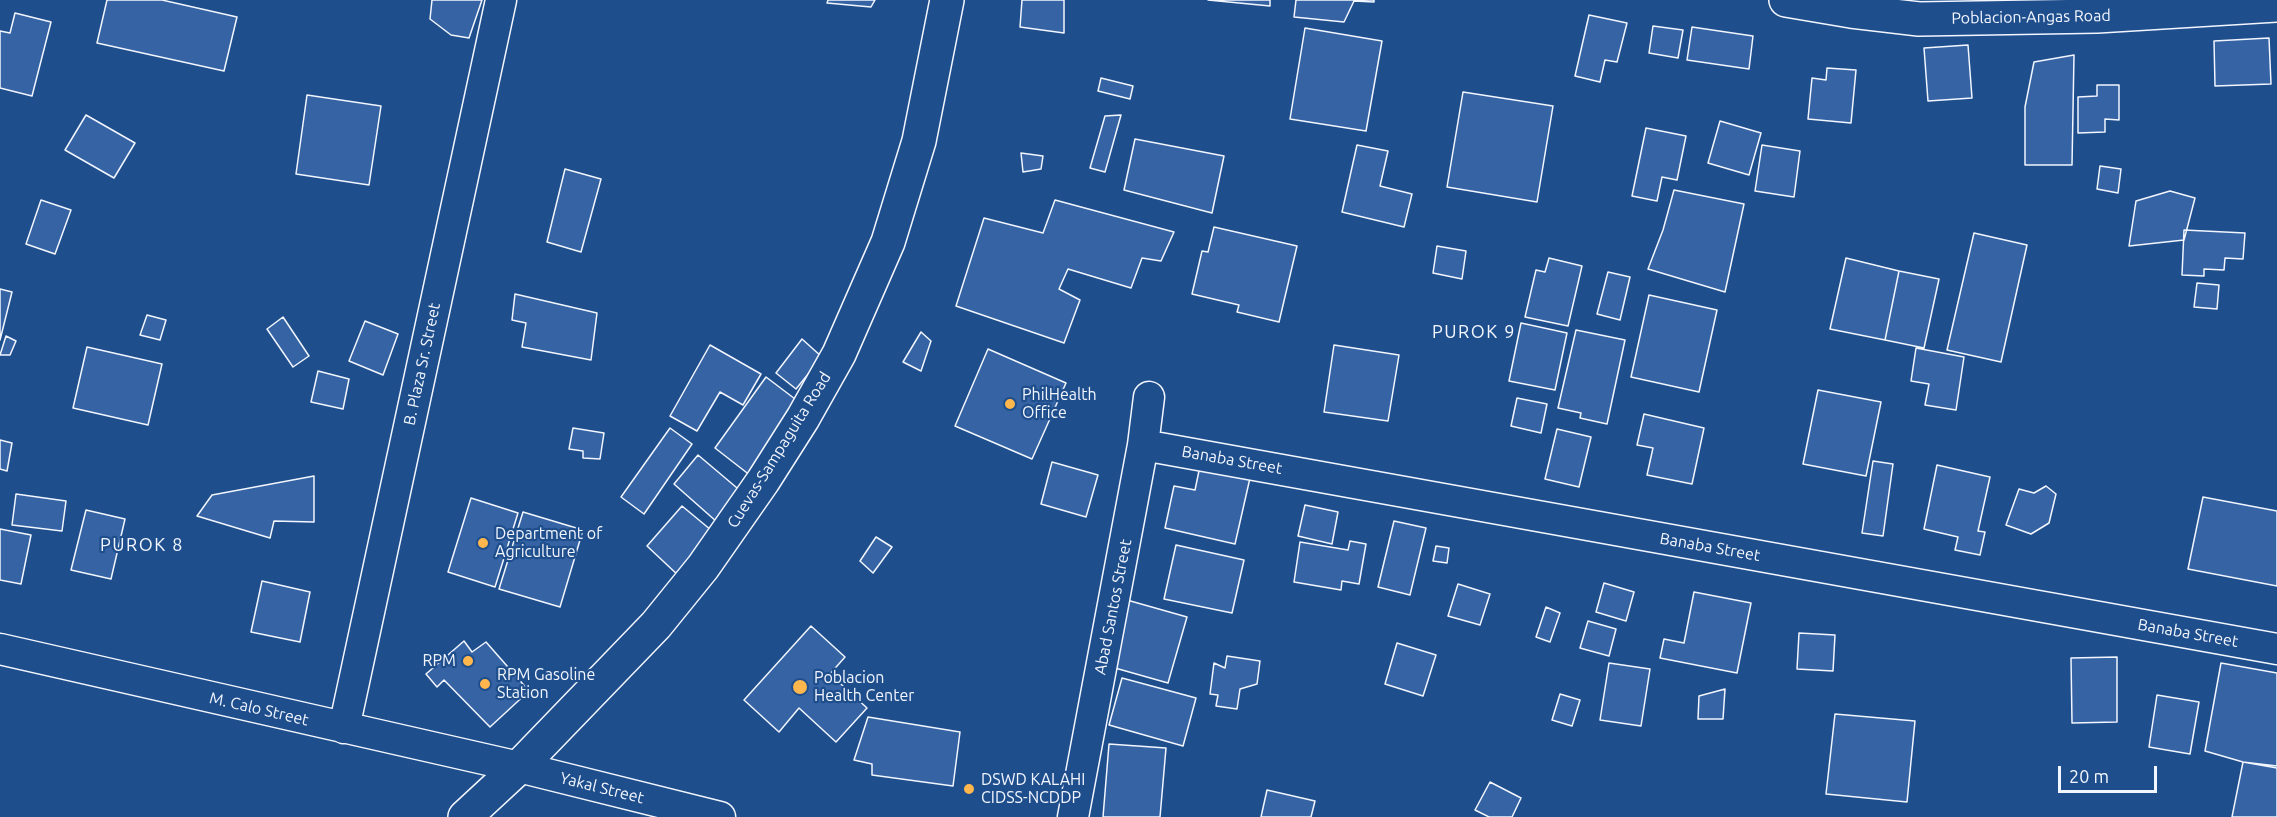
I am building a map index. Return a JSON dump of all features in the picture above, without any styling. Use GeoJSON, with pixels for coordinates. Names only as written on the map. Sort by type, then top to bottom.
{"type":"FeatureCollection","features":[{"type":"Feature","properties":{"kind":"main road","name":"Cuevas-Sampaguita Road"},"geometry":{"type":"LineString","coordinates":[[465,817],[519,767],[656,625],[703,567],[763,481],[834,363],[888,242],[919,141],[946,0]]}},
{"type":"Feature","properties":{"kind":"main road","name":"Poblacion-Angas Road"},"geometry":{"type":"LineString","coordinates":[[1786,0],[1851,11],[1919,18],[2097,16],[2277,5]]}},
{"type":"Feature","properties":{"kind":"street","name":"B. Plaza Sr. Street"},"geometry":{"type":"LineString","coordinates":[[344,728],[501,0]]}},
{"type":"Feature","properties":{"kind":"street","name":"Abad Santos Street"},"geometry":{"type":"LineString","coordinates":[[1073,817],[1143,445],[1149,397]]}},
{"type":"Feature","properties":{"kind":"street","name":"Banaba Street"},"geometry":{"type":"LineString","coordinates":[[1143,445],[2277,649]]}},
{"type":"Feature","properties":{"kind":"street","name":"M. Calo Street"},"geometry":{"type":"LineString","coordinates":[[0,649],[519,767]]}},
{"type":"Feature","properties":{"kind":"street","name":"Yakal Street"},"geometry":{"type":"LineString","coordinates":[[519,767],[720,817]]}},
{"type":"Feature","properties":{"kind":"building"},"geometry":{"type":"Polygon","coordinates":[[[107,0],[162,0],[237,17],[224,71],[97,43],[107,0]]]}},
{"type":"Feature","properties":{"kind":"building"},"geometry":{"type":"Polygon","coordinates":[[[432,0],[482,0],[469,38],[451,35],[430,19],[432,0]]]}},
{"type":"Feature","properties":{"kind":"building"},"geometry":{"type":"Polygon","coordinates":[[[828,0],[875,0],[871,7],[827,3],[828,0]]]}},
{"type":"Feature","properties":{"kind":"building"},"geometry":{"type":"Polygon","coordinates":[[[1022,0],[1064,0],[1064,33],[1020,27],[1022,0]]]}},
{"type":"Feature","properties":{"kind":"building"},"geometry":{"type":"Polygon","coordinates":[[[1208,0],[1270,0],[1270,6],[1208,0]]]}},
{"type":"Feature","properties":{"kind":"building"},"geometry":{"type":"Polygon","coordinates":[[[1296,0],[1374,0],[1374,2],[1354,1],[1344,22],[1294,17],[1296,0]]]}},
{"type":"Feature","properties":{"kind":"building"},"geometry":{"type":"Polygon","coordinates":[[[15,13],[51,22],[32,96],[0,88],[0,31],[10,33],[15,13]]]}},
{"type":"Feature","properties":{"kind":"building"},"geometry":{"type":"Polygon","coordinates":[[[1589,15],[1627,23],[1617,62],[1605,60],[1600,82],[1575,76],[1589,15]]]}},
{"type":"Feature","properties":{"kind":"building"},"geometry":{"type":"Polygon","coordinates":[[[1653,26],[1683,30],[1678,58],[1649,53],[1653,26]]]}},
{"type":"Feature","properties":{"kind":"building"},"geometry":{"type":"Polygon","coordinates":[[[1692,27],[1753,36],[1749,69],[1687,60],[1692,27]]]}},
{"type":"Feature","properties":{"kind":"building"},"geometry":{"type":"Polygon","coordinates":[[[1305,28],[1382,41],[1366,131],[1290,119],[1305,28]]]}},
{"type":"Feature","properties":{"kind":"building"},"geometry":{"type":"Polygon","coordinates":[[[2269,38],[2271,84],[2215,86],[2214,41],[2269,38]]]}},
{"type":"Feature","properties":{"kind":"building"},"geometry":{"type":"Polygon","coordinates":[[[1968,45],[1972,98],[1928,101],[1924,48],[1968,45]]]}},
{"type":"Feature","properties":{"kind":"building"},"geometry":{"type":"Polygon","coordinates":[[[2074,55],[2072,165],[2025,165],[2025,107],[2034,62],[2074,55]]]}},
{"type":"Feature","properties":{"kind":"building"},"geometry":{"type":"Polygon","coordinates":[[[1827,68],[1856,70],[1851,123],[1808,119],[1812,78],[1826,80],[1827,68]]]}},
{"type":"Feature","properties":{"kind":"building"},"geometry":{"type":"Polygon","coordinates":[[[1101,78],[1133,86],[1130,99],[1098,91],[1101,78]]]}},
{"type":"Feature","properties":{"kind":"building"},"geometry":{"type":"Polygon","coordinates":[[[2097,85],[2119,85],[2119,120],[2105,119],[2105,132],[2078,133],[2078,97],[2097,96],[2097,85]]]}},
{"type":"Feature","properties":{"kind":"building"},"geometry":{"type":"Polygon","coordinates":[[[1463,92],[1553,106],[1537,202],[1447,187],[1463,92]]]}},
{"type":"Feature","properties":{"kind":"building"},"geometry":{"type":"Polygon","coordinates":[[[307,95],[381,106],[369,185],[296,174],[307,95]]]}},
{"type":"Feature","properties":{"kind":"building"},"geometry":{"type":"Polygon","coordinates":[[[86,115],[135,143],[114,178],[65,150],[86,115]]]}},
{"type":"Feature","properties":{"kind":"building"},"geometry":{"type":"Polygon","coordinates":[[[1121,115],[1105,172],[1090,168],[1105,116],[1121,115]]]}},
{"type":"Feature","properties":{"kind":"building"},"geometry":{"type":"Polygon","coordinates":[[[1720,121],[1761,133],[1749,175],[1708,163],[1720,121]]]}},
{"type":"Feature","properties":{"kind":"building"},"geometry":{"type":"Polygon","coordinates":[[[1646,128],[1686,136],[1677,180],[1662,177],[1657,201],[1632,196],[1646,128]]]}},
{"type":"Feature","properties":{"kind":"building"},"geometry":{"type":"Polygon","coordinates":[[[1135,139],[1224,156],[1212,213],[1124,190],[1135,139]]]}},
{"type":"Feature","properties":{"kind":"building"},"geometry":{"type":"Polygon","coordinates":[[[1357,145],[1388,151],[1380,186],[1412,194],[1404,227],[1342,212],[1357,145]]]}},
{"type":"Feature","properties":{"kind":"building"},"geometry":{"type":"Polygon","coordinates":[[[1762,145],[1800,151],[1794,197],[1755,191],[1762,145]]]}},
{"type":"Feature","properties":{"kind":"building"},"geometry":{"type":"Polygon","coordinates":[[[1021,153],[1043,156],[1041,169],[1023,172],[1021,153]]]}},
{"type":"Feature","properties":{"kind":"building"},"geometry":{"type":"Polygon","coordinates":[[[2100,166],[2121,169],[2118,193],[2097,189],[2100,166]]]}},
{"type":"Feature","properties":{"kind":"building"},"geometry":{"type":"Polygon","coordinates":[[[565,169],[601,179],[581,252],[547,242],[565,169]]]}},
{"type":"Feature","properties":{"kind":"building"},"geometry":{"type":"Polygon","coordinates":[[[1674,190],[1744,204],[1725,292],[1648,269],[1663,230],[1674,190]]]}},
{"type":"Feature","properties":{"kind":"building"},"geometry":{"type":"Polygon","coordinates":[[[2170,191],[2195,198],[2184,240],[2129,246],[2136,201],[2170,191]]]}},
{"type":"Feature","properties":{"kind":"building"},"geometry":{"type":"Polygon","coordinates":[[[41,200],[71,210],[55,254],[26,244],[41,200]]]}},
{"type":"Feature","properties":{"kind":"building"},"geometry":{"type":"Polygon","coordinates":[[[1055,200],[1174,232],[1161,261],[1142,258],[1131,288],[1068,269],[1059,289],[1080,300],[1064,343],[956,306],[984,218],[1043,233],[1055,200]]]}},
{"type":"Feature","properties":{"kind":"building"},"geometry":{"type":"Polygon","coordinates":[[[1214,227],[1297,246],[1279,322],[1237,312],[1239,305],[1192,294],[1202,251],[1208,252],[1214,227]]]}},
{"type":"Feature","properties":{"kind":"building"},"geometry":{"type":"Polygon","coordinates":[[[2184,230],[2245,233],[2243,259],[2225,258],[2224,270],[2204,269],[2204,276],[2182,275],[2184,230]]]}},
{"type":"Feature","properties":{"kind":"building"},"geometry":{"type":"Polygon","coordinates":[[[1974,233],[2027,245],[2001,362],[1947,350],[1974,233]]]}},
{"type":"Feature","properties":{"kind":"building"},"geometry":{"type":"Polygon","coordinates":[[[1437,246],[1466,251],[1462,279],[1433,273],[1437,246]]]}},
{"type":"Feature","properties":{"kind":"building"},"geometry":{"type":"Polygon","coordinates":[[[1549,258],[1582,266],[1568,326],[1525,317],[1536,270],[1545,272],[1549,258]]]}},
{"type":"Feature","properties":{"kind":"building"},"geometry":{"type":"Polygon","coordinates":[[[1846,258],[1899,271],[1885,340],[1830,329],[1846,258]]]}},
{"type":"Feature","properties":{"kind":"building"},"geometry":{"type":"Polygon","coordinates":[[[1899,271],[1939,279],[1924,348],[1885,340],[1899,271]]]}},
{"type":"Feature","properties":{"kind":"building"},"geometry":{"type":"Polygon","coordinates":[[[1608,272],[1630,277],[1620,320],[1597,314],[1608,272]]]}},
{"type":"Feature","properties":{"kind":"building"},"geometry":{"type":"Polygon","coordinates":[[[2197,283],[2219,285],[2217,309],[2194,307],[2197,283]]]}},
{"type":"Feature","properties":{"kind":"building"},"geometry":{"type":"Polygon","coordinates":[[[0,289],[12,292],[0,340],[0,289]]]}},
{"type":"Feature","properties":{"kind":"building"},"geometry":{"type":"Polygon","coordinates":[[[515,294],[597,313],[591,360],[522,347],[526,323],[512,320],[515,294]]]}},
{"type":"Feature","properties":{"kind":"building"},"geometry":{"type":"Polygon","coordinates":[[[1649,295],[1717,310],[1699,392],[1631,377],[1649,295]]]}},
{"type":"Feature","properties":{"kind":"building"},"geometry":{"type":"Polygon","coordinates":[[[147,315],[166,320],[160,340],[140,335],[147,315]]]}},
{"type":"Feature","properties":{"kind":"building"},"geometry":{"type":"Polygon","coordinates":[[[283,317],[309,356],[293,367],[267,329],[283,317]]]}},
{"type":"Feature","properties":{"kind":"building"},"geometry":{"type":"Polygon","coordinates":[[[365,321],[398,334],[383,375],[349,361],[365,321]]]}},
{"type":"Feature","properties":{"kind":"building"},"geometry":{"type":"Polygon","coordinates":[[[1521,323],[1567,333],[1555,390],[1509,381],[1521,323]]]}},
{"type":"Feature","properties":{"kind":"building"},"geometry":{"type":"Polygon","coordinates":[[[1576,330],[1625,340],[1607,424],[1580,418],[1581,413],[1558,408],[1576,330]]]}},
{"type":"Feature","properties":{"kind":"building"},"geometry":{"type":"Polygon","coordinates":[[[921,332],[931,341],[921,371],[903,362],[921,332]]]}},
{"type":"Feature","properties":{"kind":"building"},"geometry":{"type":"Polygon","coordinates":[[[6,336],[16,341],[10,355],[0,355],[6,336]]]}},
{"type":"Feature","properties":{"kind":"building"},"geometry":{"type":"Polygon","coordinates":[[[802,339],[822,357],[796,389],[776,373],[802,339]]]}},
{"type":"Feature","properties":{"kind":"building"},"geometry":{"type":"Polygon","coordinates":[[[710,345],[761,374],[743,405],[720,392],[697,431],[670,416],[710,345]]]}},
{"type":"Feature","properties":{"kind":"building"},"geometry":{"type":"Polygon","coordinates":[[[1334,345],[1399,355],[1388,421],[1324,412],[1334,345]]]}},
{"type":"Feature","properties":{"kind":"building"},"geometry":{"type":"Polygon","coordinates":[[[87,347],[162,364],[148,425],[73,408],[87,347]]]}},
{"type":"Feature","properties":{"kind":"building"},"geometry":{"type":"Polygon","coordinates":[[[1916,348],[1964,357],[1956,410],[1925,405],[1929,384],[1911,381],[1916,348]]]}},
{"type":"Feature","properties":{"kind":"building","name":"PhilHealth Office"},"geometry":{"type":"Polygon","coordinates":[[[988,349],[1066,383],[1032,459],[955,426],[988,349]]]}},
{"type":"Feature","properties":{"kind":"building"},"geometry":{"type":"Polygon","coordinates":[[[318,371],[349,379],[343,409],[311,402],[318,371]]]}},
{"type":"Feature","properties":{"kind":"building"},"geometry":{"type":"Polygon","coordinates":[[[766,377],[803,405],[751,476],[715,448],[766,377]]]}},
{"type":"Feature","properties":{"kind":"building"},"geometry":{"type":"Polygon","coordinates":[[[1818,390],[1881,402],[1866,476],[1803,464],[1818,390]]]}},
{"type":"Feature","properties":{"kind":"building"},"geometry":{"type":"Polygon","coordinates":[[[1517,398],[1547,404],[1541,433],[1511,426],[1517,398]]]}},
{"type":"Feature","properties":{"kind":"building"},"geometry":{"type":"Polygon","coordinates":[[[1644,414],[1704,428],[1692,484],[1647,475],[1653,448],[1637,445],[1644,414]]]}},
{"type":"Feature","properties":{"kind":"building"},"geometry":{"type":"Polygon","coordinates":[[[573,428],[604,433],[600,459],[583,458],[583,451],[569,449],[573,428]]]}},
{"type":"Feature","properties":{"kind":"building"},"geometry":{"type":"Polygon","coordinates":[[[670,428],[692,444],[644,514],[621,497],[670,428]]]}},
{"type":"Feature","properties":{"kind":"building"},"geometry":{"type":"Polygon","coordinates":[[[1557,429],[1591,437],[1579,487],[1545,479],[1557,429]]]}},
{"type":"Feature","properties":{"kind":"building"},"geometry":{"type":"Polygon","coordinates":[[[0,440],[12,443],[7,471],[0,469],[0,440]]]}},
{"type":"Feature","properties":{"kind":"building"},"geometry":{"type":"Polygon","coordinates":[[[698,455],[743,493],[717,522],[674,484],[698,455]]]}},
{"type":"Feature","properties":{"kind":"building"},"geometry":{"type":"Polygon","coordinates":[[[1873,461],[1893,464],[1883,536],[1862,533],[1873,461]]]}},
{"type":"Feature","properties":{"kind":"building"},"geometry":{"type":"Polygon","coordinates":[[[1052,462],[1098,475],[1086,517],[1041,504],[1052,462]]]}},
{"type":"Feature","properties":{"kind":"building"},"geometry":{"type":"Polygon","coordinates":[[[1937,465],[1990,477],[1978,531],[1985,532],[1980,555],[1955,550],[1958,537],[1924,529],[1937,465]]]}},
{"type":"Feature","properties":{"kind":"building"},"geometry":{"type":"Polygon","coordinates":[[[1200,466],[1250,478],[1235,544],[1165,528],[1174,486],[1195,490],[1200,466]]]}},
{"type":"Feature","properties":{"kind":"building"},"geometry":{"type":"Polygon","coordinates":[[[314,476],[314,522],[274,521],[270,538],[197,516],[212,495],[314,476]]]}},
{"type":"Feature","properties":{"kind":"building"},"geometry":{"type":"Polygon","coordinates":[[[2046,486],[2056,494],[2049,523],[2031,534],[2006,525],[2019,489],[2034,493],[2046,486]]]}},
{"type":"Feature","properties":{"kind":"building"},"geometry":{"type":"Polygon","coordinates":[[[16,494],[66,501],[62,531],[12,525],[16,494]]]}},
{"type":"Feature","properties":{"kind":"building"},"geometry":{"type":"Polygon","coordinates":[[[2203,497],[2277,511],[2277,586],[2188,569],[2203,497]]]}},
{"type":"Feature","properties":{"kind":"building","name":"Department of Agriculture"},"geometry":{"type":"Polygon","coordinates":[[[471,498],[518,513],[495,587],[448,572],[471,498]]]}},
{"type":"Feature","properties":{"kind":"building"},"geometry":{"type":"Polygon","coordinates":[[[1305,505],[1338,512],[1332,544],[1298,536],[1305,505]]]}},
{"type":"Feature","properties":{"kind":"building"},"geometry":{"type":"Polygon","coordinates":[[[682,506],[717,535],[680,577],[647,546],[682,506]]]}},
{"type":"Feature","properties":{"kind":"building"},"geometry":{"type":"Polygon","coordinates":[[[86,510],[125,519],[111,579],[71,570],[86,510]]]}},
{"type":"Feature","properties":{"kind":"building"},"geometry":{"type":"Polygon","coordinates":[[[523,512],[583,530],[560,607],[499,589],[523,512]]]}},
{"type":"Feature","properties":{"kind":"building"},"geometry":{"type":"Polygon","coordinates":[[[1394,521],[1426,528],[1410,595],[1378,587],[1394,521]]]}},
{"type":"Feature","properties":{"kind":"building"},"geometry":{"type":"Polygon","coordinates":[[[0,529],[31,535],[21,584],[0,580],[0,529]]]}},
{"type":"Feature","properties":{"kind":"building"},"geometry":{"type":"Polygon","coordinates":[[[876,537],[892,547],[873,573],[860,561],[876,537]]]}},
{"type":"Feature","properties":{"kind":"building"},"geometry":{"type":"Polygon","coordinates":[[[1350,541],[1366,544],[1359,584],[1342,581],[1341,590],[1294,582],[1300,542],[1348,550],[1350,541]]]}},
{"type":"Feature","properties":{"kind":"building"},"geometry":{"type":"Polygon","coordinates":[[[1176,545],[1244,560],[1232,613],[1164,599],[1176,545]]]}},
{"type":"Feature","properties":{"kind":"building"},"geometry":{"type":"Polygon","coordinates":[[[1436,546],[1449,548],[1447,563],[1433,561],[1436,546]]]}},
{"type":"Feature","properties":{"kind":"building"},"geometry":{"type":"Polygon","coordinates":[[[262,581],[310,592],[300,642],[251,632],[262,581]]]}},
{"type":"Feature","properties":{"kind":"building"},"geometry":{"type":"Polygon","coordinates":[[[1604,583],[1634,592],[1626,621],[1596,612],[1604,583]]]}},
{"type":"Feature","properties":{"kind":"building"},"geometry":{"type":"Polygon","coordinates":[[[1458,584],[1490,594],[1480,625],[1448,616],[1458,584]]]}},
{"type":"Feature","properties":{"kind":"building"},"geometry":{"type":"Polygon","coordinates":[[[1694,592],[1751,603],[1737,673],[1660,658],[1664,639],[1684,643],[1694,592]]]}},
{"type":"Feature","properties":{"kind":"building"},"geometry":{"type":"Polygon","coordinates":[[[1127,600],[1187,617],[1168,683],[1108,666],[1127,600]]]}},
{"type":"Feature","properties":{"kind":"building"},"geometry":{"type":"Polygon","coordinates":[[[1546,607],[1560,613],[1550,642],[1536,637],[1546,607]]]}},
{"type":"Feature","properties":{"kind":"building"},"geometry":{"type":"Polygon","coordinates":[[[1588,621],[1616,629],[1609,656],[1580,648],[1588,621]]]}},
{"type":"Feature","properties":{"kind":"building","name":"Poblacion Health Center"},"geometry":{"type":"Polygon","coordinates":[[[811,626],[845,657],[830,674],[867,708],[836,742],[799,708],[779,732],[744,700],[811,626]]]}},
{"type":"Feature","properties":{"kind":"building"},"geometry":{"type":"Polygon","coordinates":[[[1799,633],[1835,635],[1833,671],[1797,669],[1799,633]]]}},
{"type":"Feature","properties":{"kind":"building","name":"RPM Gasoline Station"},"geometry":{"type":"Polygon","coordinates":[[[464,641],[472,652],[486,642],[529,691],[490,727],[444,680],[437,687],[426,674],[464,641]]]}},
{"type":"Feature","properties":{"kind":"building"},"geometry":{"type":"Polygon","coordinates":[[[1397,643],[1436,655],[1423,696],[1385,684],[1397,643]]]}},
{"type":"Feature","properties":{"kind":"building"},"geometry":{"type":"Polygon","coordinates":[[[1227,656],[1260,661],[1257,684],[1240,689],[1237,709],[1216,706],[1218,695],[1210,694],[1214,663],[1225,668],[1227,656]]]}},
{"type":"Feature","properties":{"kind":"building"},"geometry":{"type":"Polygon","coordinates":[[[2117,657],[2117,722],[2072,723],[2071,658],[2117,657]]]}},
{"type":"Feature","properties":{"kind":"building"},"geometry":{"type":"Polygon","coordinates":[[[1609,663],[1650,669],[1641,726],[1600,720],[1609,663]]]}},
{"type":"Feature","properties":{"kind":"building"},"geometry":{"type":"Polygon","coordinates":[[[2221,663],[2277,673],[2277,766],[2243,762],[2205,751],[2221,663]]]}},
{"type":"Feature","properties":{"kind":"building"},"geometry":{"type":"Polygon","coordinates":[[[1122,678],[1196,698],[1183,746],[1109,725],[1122,678]]]}},
{"type":"Feature","properties":{"kind":"building"},"geometry":{"type":"Polygon","coordinates":[[[1725,689],[1723,719],[1698,719],[1699,696],[1725,689]]]}},
{"type":"Feature","properties":{"kind":"building"},"geometry":{"type":"Polygon","coordinates":[[[1560,694],[1580,700],[1572,726],[1552,720],[1560,694]]]}},
{"type":"Feature","properties":{"kind":"building"},"geometry":{"type":"Polygon","coordinates":[[[2157,695],[2199,702],[2190,754],[2149,747],[2157,695]]]}},
{"type":"Feature","properties":{"kind":"building"},"geometry":{"type":"Polygon","coordinates":[[[1835,714],[1915,721],[1907,802],[1826,794],[1835,714]]]}},
{"type":"Feature","properties":{"kind":"building"},"geometry":{"type":"Polygon","coordinates":[[[868,717],[960,732],[953,786],[872,775],[872,764],[854,760],[868,717]]]}},
{"type":"Feature","properties":{"kind":"building"},"geometry":{"type":"Polygon","coordinates":[[[1109,744],[1166,748],[1160,817],[1103,817],[1109,744]]]}},
{"type":"Feature","properties":{"kind":"building"},"geometry":{"type":"Polygon","coordinates":[[[2243,762],[2277,768],[2277,817],[2232,817],[2243,762]]]}},
{"type":"Feature","properties":{"kind":"building"},"geometry":{"type":"Polygon","coordinates":[[[1490,782],[1521,798],[1512,817],[1489,817],[1475,810],[1490,782]]]}},
{"type":"Feature","properties":{"kind":"building"},"geometry":{"type":"Polygon","coordinates":[[[1267,790],[1315,801],[1311,817],[1261,817],[1267,790]]]}},
{"type":"Feature","properties":{"kind":"place","name":"PhilHealth Office"},"geometry":{"type":"Point","coordinates":[1010,404]}},
{"type":"Feature","properties":{"kind":"place","name":"Department of Agriculture"},"geometry":{"type":"Point","coordinates":[483,543]}},
{"type":"Feature","properties":{"kind":"place","name":"RPM"},"geometry":{"type":"Point","coordinates":[468,661]}},
{"type":"Feature","properties":{"kind":"place","name":"RPM Gasoline Station"},"geometry":{"type":"Point","coordinates":[485,684]}},
{"type":"Feature","properties":{"kind":"place","name":"Poblacion Health Center"},"geometry":{"type":"Point","coordinates":[800,687]}},
{"type":"Feature","properties":{"kind":"place","name":"DSWD KALAHI CIDSS-NCDDP"},"geometry":{"type":"Point","coordinates":[969,789]}},
{"type":"Feature","properties":{"kind":"district","name":"PUROK 9"},"geometry":{"type":"Point","coordinates":[1474,332]}},
{"type":"Feature","properties":{"kind":"district","name":"PUROK 8"},"geometry":{"type":"Point","coordinates":[142,545]}}]}
